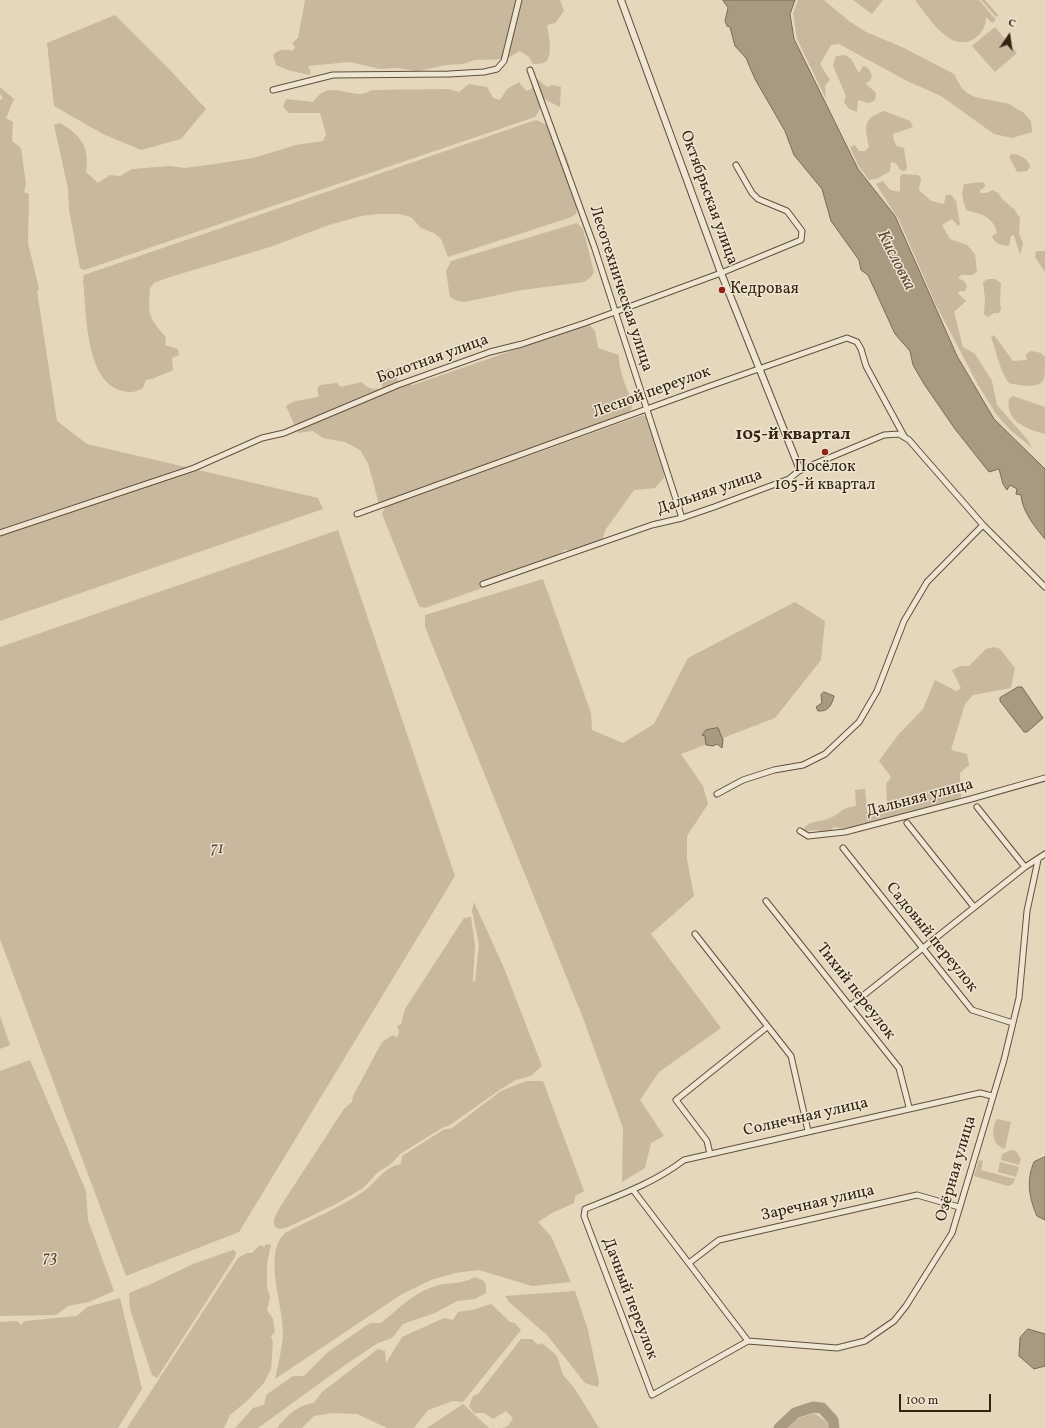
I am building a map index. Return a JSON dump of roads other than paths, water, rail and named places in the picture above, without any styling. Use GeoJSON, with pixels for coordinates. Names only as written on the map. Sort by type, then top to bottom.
{"type":"FeatureCollection","features":[{"type":"Feature","properties":{"kind":"street"},"geometry":{"type":"LineString","coordinates":[[273,90],[333,75],[449,74],[484,72],[497,69],[504,61],[519,0]]}},
{"type":"Feature","properties":{"kind":"street","name":"Октябрьская улица"},"geometry":{"type":"LineString","coordinates":[[621,0],[721,273],[800,470]]}},
{"type":"Feature","properties":{"kind":"street","name":"Лесотехническая улица"},"geometry":{"type":"LineString","coordinates":[[530,70],[594,246],[682,518]]}},
{"type":"Feature","properties":{"kind":"street","name":"Болотная улица"},"geometry":{"type":"LineString","coordinates":[[0,533],[194,468],[262,438],[284,433],[398,385],[615,312],[721,273],[801,240],[802,231],[787,212],[758,199],[752,194],[736,165]]}},
{"type":"Feature","properties":{"kind":"street","name":"Лесной переулок"},"geometry":{"type":"LineString","coordinates":[[357,514],[847,338],[857,342],[861,349],[866,366],[904,436]]}},
{"type":"Feature","properties":{"kind":"street","name":"Дальняя улица"},"geometry":{"type":"LineString","coordinates":[[483,584],[652,525],[682,518],[788,479],[800,470],[884,435],[899,434],[904,436]]}},
{"type":"Feature","properties":{"kind":"street"},"geometry":{"type":"LineString","coordinates":[[904,436],[970,507],[983,525],[1045,586]]}},
{"type":"Feature","properties":{"kind":"street"},"geometry":{"type":"LineString","coordinates":[[717,794],[743,780],[774,770],[803,765],[825,754],[859,722],[877,691],[904,621],[927,582],[983,525]]}},
{"type":"Feature","properties":{"kind":"street","name":"Дальняя улица"},"geometry":{"type":"LineString","coordinates":[[800,831],[808,836],[845,832],[1045,778]]}},
{"type":"Feature","properties":{"kind":"street"},"geometry":{"type":"LineString","coordinates":[[977,807],[1025,867]]}},
{"type":"Feature","properties":{"kind":"street"},"geometry":{"type":"LineString","coordinates":[[906,823],[974,907]]}},
{"type":"Feature","properties":{"kind":"street","name":"Садовый переулок"},"geometry":{"type":"LineString","coordinates":[[843,848],[972,1010],[1013,1023]]}},
{"type":"Feature","properties":{"kind":"street"},"geometry":{"type":"LineString","coordinates":[[850,1006],[1025,867],[1038,860],[1045,854]]}},
{"type":"Feature","properties":{"kind":"street","name":"Озёрная улица"},"geometry":{"type":"LineString","coordinates":[[748,1341],[837,1348],[865,1341],[878,1334],[894,1321],[906,1306],[952,1233],[1013,1023],[1020,991],[1028,911],[1038,860]]}},
{"type":"Feature","properties":{"kind":"street","name":"Тихий переулок"},"geometry":{"type":"LineString","coordinates":[[766,901],[899,1068],[909,1107]]}},
{"type":"Feature","properties":{"kind":"street"},"geometry":{"type":"LineString","coordinates":[[695,934],[791,1056],[808,1131]]}},
{"type":"Feature","properties":{"kind":"street"},"geometry":{"type":"LineString","coordinates":[[710,1154],[707,1140],[676,1100],[768,1027]]}},
{"type":"Feature","properties":{"kind":"street","name":"Солнечная улица"},"geometry":{"type":"LineString","coordinates":[[583,1212],[585,1209],[633,1190],[666,1174],[684,1160],[909,1107],[980,1092],[992,1096]]}},
{"type":"Feature","properties":{"kind":"street"},"geometry":{"type":"LineString","coordinates":[[633,1190],[748,1341]]}},
{"type":"Feature","properties":{"kind":"street","name":"Заречная улица"},"geometry":{"type":"LineString","coordinates":[[689,1263],[719,1240],[916,1195],[959,1207]]}},
{"type":"Feature","properties":{"kind":"street","name":"Дачный переулок"},"geometry":{"type":"LineString","coordinates":[[583,1212],[652,1395],[748,1341]]}},
{"type":"Feature","properties":{"kind":"water"},"geometry":{"type":"Polygon","coordinates":[[[723,0],[795,0],[790,14],[794,39],[858,169],[895,216],[957,356],[994,419],[1045,469],[1045,539],[1026,513],[1021,495],[1016,494],[1017,489],[1010,485],[1007,490],[1003,484],[999,469],[989,472],[955,429],[924,384],[913,365],[910,351],[895,334],[868,275],[861,270],[859,260],[831,221],[822,189],[794,155],[785,131],[755,79],[746,58],[735,46],[730,27],[727,26],[725,21],[728,8],[723,0]]]}},
{"type":"Feature","properties":{"kind":"water"},"geometry":{"type":"Polygon","coordinates":[[[1018,687],[1022,687],[1043,718],[1027,732],[1024,732],[1000,701],[1000,698],[1018,687]]]}},
{"type":"Feature","properties":{"kind":"water"},"geometry":{"type":"Polygon","coordinates":[[[824,692],[834,696],[831,705],[827,709],[818,711],[816,707],[822,703],[821,695],[824,692]]]}},
{"type":"Feature","properties":{"kind":"water"},"geometry":{"type":"Polygon","coordinates":[[[718,728],[723,740],[722,748],[717,744],[713,746],[706,745],[705,736],[702,735],[706,730],[718,728]]]}},
{"type":"Feature","properties":{"kind":"water"},"geometry":{"type":"Polygon","coordinates":[[[1045,1157],[1045,1220],[1037,1216],[1030,1196],[1029,1182],[1034,1162],[1045,1157]]]}},
{"type":"Feature","properties":{"kind":"water"},"geometry":{"type":"Polygon","coordinates":[[[1028,1329],[1045,1334],[1045,1366],[1034,1369],[1019,1356],[1020,1338],[1028,1329]]]}},
{"type":"Feature","properties":{"kind":"waterway","name":"Кисловка"},"geometry":{"type":"LineString","coordinates":[[779,1428],[795,1413],[813,1407],[822,1408],[833,1420],[834,1428]]}},
{"type":"Feature","properties":{"kind":"place","name":"Кедровая"},"geometry":{"type":"Point","coordinates":[722,290]}},
{"type":"Feature","properties":{"kind":"place","name":"Посёлок 105-й квартал"},"geometry":{"type":"Point","coordinates":[825,452]}},
{"type":"Feature","properties":{"kind":"district","name":"105-й квартал"},"geometry":{"type":"Point","coordinates":[793,436]}},
{"type":"Feature","properties":{"kind":"park label","name":"71"},"geometry":{"type":"Point","coordinates":[217,850]}},
{"type":"Feature","properties":{"kind":"park label","name":"73"},"geometry":{"type":"Point","coordinates":[50,1259]}}]}
